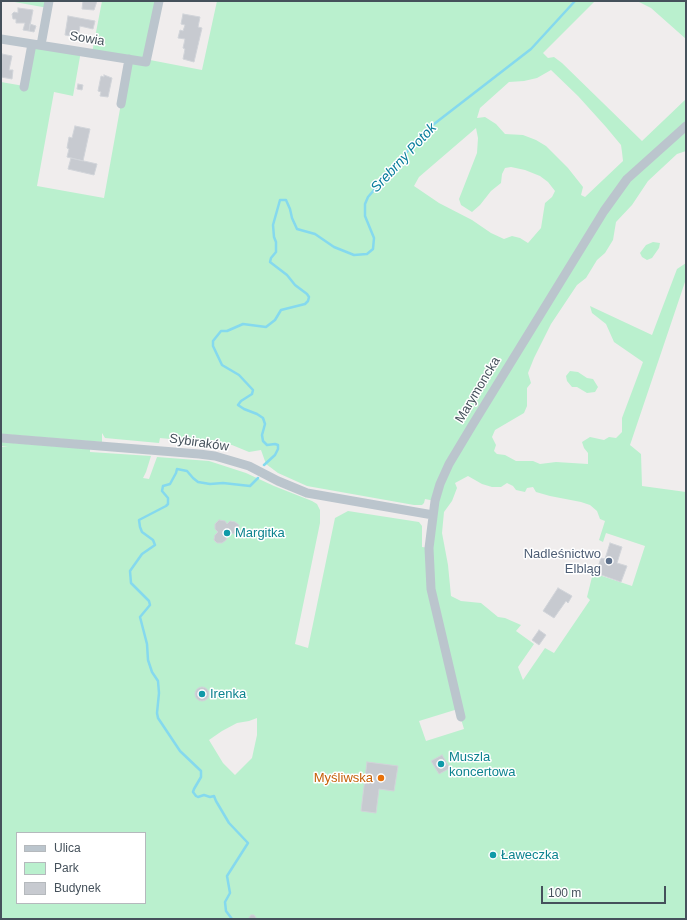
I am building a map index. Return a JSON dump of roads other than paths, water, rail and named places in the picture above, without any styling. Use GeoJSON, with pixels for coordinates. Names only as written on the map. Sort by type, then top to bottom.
{"type":"FeatureCollection","features":[{"type":"Feature","properties":{"kind":"street"},"geometry":{"type":"LineString","coordinates":[[24,86],[49,1]]}},
{"type":"Feature","properties":{"kind":"street","name":"Sowia"},"geometry":{"type":"LineString","coordinates":[[1,39],[146,62],[159,1]]}},
{"type":"Feature","properties":{"kind":"street"},"geometry":{"type":"LineString","coordinates":[[121,104],[129,59]]}},
{"type":"Feature","properties":{"kind":"street","name":"Marymoncka"},"geometry":{"type":"LineString","coordinates":[[461,717],[431,589],[429,548],[433,515],[440,484],[449,464],[604,211],[627,179],[686,126]]}},
{"type":"Feature","properties":{"kind":"street","name":"Sybiraków"},"geometry":{"type":"LineString","coordinates":[[1,438],[215,456],[248,466],[284,484],[307,493],[433,515]]}},
{"type":"Feature","properties":{"kind":"waterway","name":"Srebrny Potok"},"geometry":{"type":"LineString","coordinates":[[264,465],[275,455],[278,445],[267,445],[263,441],[262,435],[265,424],[263,418],[238,405],[241,401],[252,394],[253,390],[239,375],[222,365],[213,346],[213,341],[221,331],[227,331],[243,324],[266,327],[275,320],[281,310],[305,304],[308,301],[309,297],[307,294],[295,285],[287,275],[270,262],[271,258],[276,252],[273,225],[280,200],[286,200],[297,229],[315,234],[334,247],[354,255],[367,254],[373,249],[374,238],[365,216],[365,204],[368,197],[425,131],[531,49],[575,1]]}},
{"type":"Feature","properties":{"kind":"waterway","name":"Srebrny Potok"},"geometry":{"type":"LineString","coordinates":[[232,919],[226,911],[225,902],[230,893],[227,876],[248,843],[229,823],[214,796],[210,797],[204,795],[198,797],[193,792],[201,777],[201,771],[180,751],[158,718],[158,681],[152,672],[148,660],[147,644],[140,617],[150,605],[149,601],[131,583],[130,571],[142,554],[155,545],[153,540],[142,532],[139,520],[168,504],[168,498],[162,491],[163,486],[170,484],[177,469],[187,471],[198,482],[210,484],[223,483],[250,486],[258,478]]}},
{"type":"Feature","properties":{"kind":"place","name":"Margitka"},"geometry":{"type":"Point","coordinates":[227,533]}},
{"type":"Feature","properties":{"kind":"place","name":"Nadleśnictwo Elbląg"},"geometry":{"type":"Point","coordinates":[609,561]}},
{"type":"Feature","properties":{"kind":"place","name":"Irenka"},"geometry":{"type":"Point","coordinates":[202,694]}},
{"type":"Feature","properties":{"kind":"place","name":"Muszla koncertowa"},"geometry":{"type":"Point","coordinates":[441,764]}},
{"type":"Feature","properties":{"kind":"place","name":"Myśliwska"},"geometry":{"type":"Point","coordinates":[381,778]}},
{"type":"Feature","properties":{"kind":"place","name":"Ławeczka"},"geometry":{"type":"Point","coordinates":[493,855]}}]}
